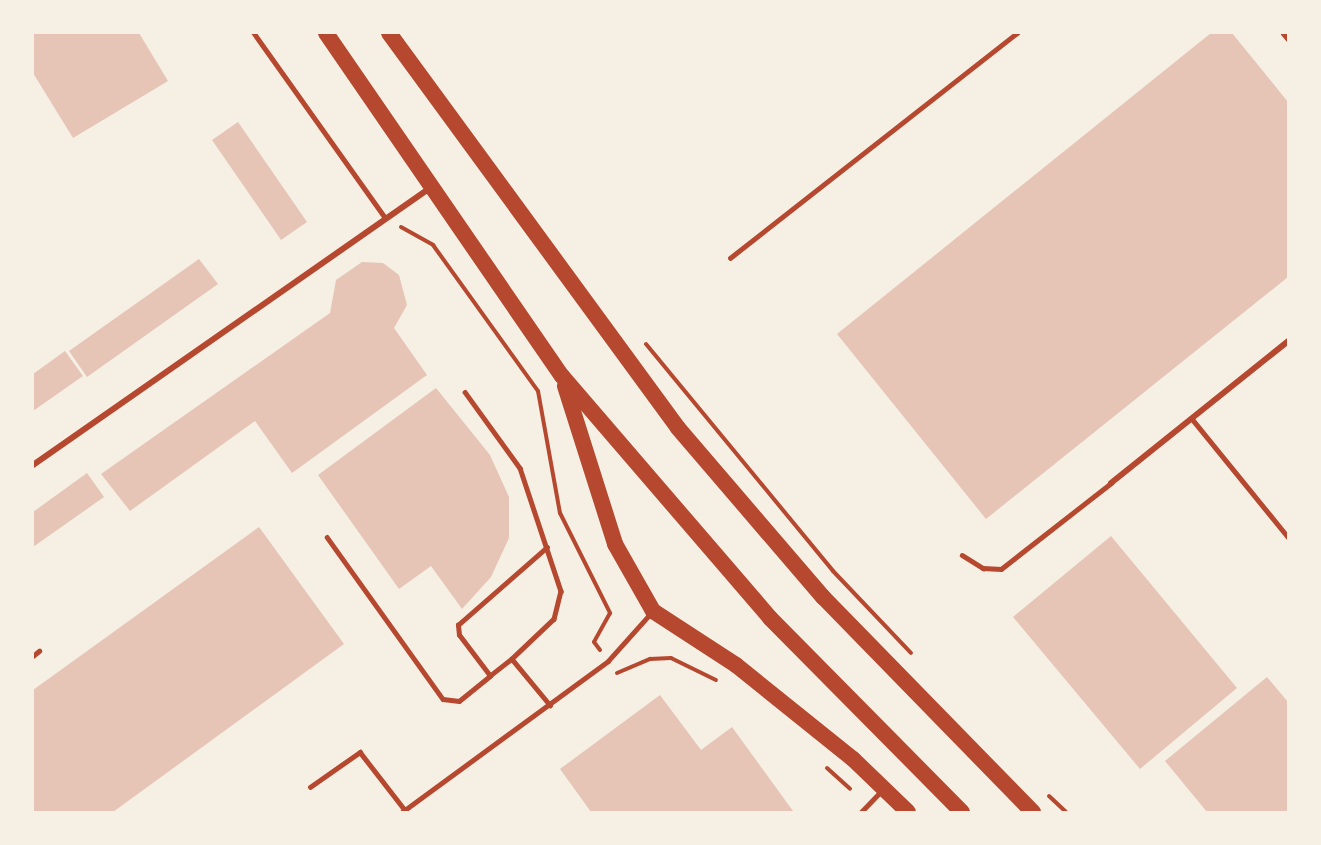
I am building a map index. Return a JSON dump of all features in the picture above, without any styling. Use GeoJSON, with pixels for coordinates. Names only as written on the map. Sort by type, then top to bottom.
{"type":"FeatureCollection","features":[{"type":"Feature","properties":{"kind":"highway"},"geometry":{"type":"LineString","coordinates":[[326,33],[429,188],[562,376],[770,618],[962,812]]}},
{"type":"Feature","properties":{"kind":"highway"},"geometry":{"type":"LineString","coordinates":[[389,33],[678,428],[822,597],[1033,812]]}},
{"type":"Feature","properties":{"kind":"highway"},"geometry":{"type":"LineString","coordinates":[[562,376],[615,544],[653,611],[736,665],[884,789],[908,812]]}},
{"type":"Feature","properties":{"kind":"street"},"geometry":{"type":"LineString","coordinates":[[33,465],[429,188]]}},
{"type":"Feature","properties":{"kind":"street"},"geometry":{"type":"LineString","coordinates":[[1111,483],[1193,420],[1288,341]]}},
{"type":"Feature","properties":{"kind":"lane"},"geometry":{"type":"LineString","coordinates":[[254,33],[385,217]]}},
{"type":"Feature","properties":{"kind":"lane"},"geometry":{"type":"LineString","coordinates":[[730,258],[1017,33]]}},
{"type":"Feature","properties":{"kind":"lane"},"geometry":{"type":"LineString","coordinates":[[1283,33],[1288,39]]}},
{"type":"Feature","properties":{"kind":"lane"},"geometry":{"type":"LineString","coordinates":[[327,537],[443,699],[459,701],[512,659],[554,620],[559,607],[561,591],[520,468],[465,392]]}},
{"type":"Feature","properties":{"kind":"lane"},"geometry":{"type":"LineString","coordinates":[[1193,420],[1288,537]]}},
{"type":"Feature","properties":{"kind":"lane"},"geometry":{"type":"LineString","coordinates":[[962,555],[983,568],[1001,569],[1111,483]]}},
{"type":"Feature","properties":{"kind":"lane"},"geometry":{"type":"LineString","coordinates":[[490,676],[459,635],[458,625],[547,547]]}},
{"type":"Feature","properties":{"kind":"lane"},"geometry":{"type":"LineString","coordinates":[[310,787],[360,752],[404,811],[608,661],[653,611]]}},
{"type":"Feature","properties":{"kind":"lane"},"geometry":{"type":"LineString","coordinates":[[33,656],[39,651]]}},
{"type":"Feature","properties":{"kind":"lane"},"geometry":{"type":"LineString","coordinates":[[512,659],[550,705]]}},
{"type":"Feature","properties":{"kind":"lane"},"geometry":{"type":"LineString","coordinates":[[861,812],[884,789]]}},
{"type":"Feature","properties":{"kind":"path"},"geometry":{"type":"LineString","coordinates":[[642,340],[833,571],[915,657]]}},
{"type":"Feature","properties":{"kind":"path"},"geometry":{"type":"LineString","coordinates":[[1044,791],[1066,812]]}},
{"type":"Feature","properties":{"kind":"building"},"geometry":{"type":"Polygon","coordinates":[[[33,33],[139,33],[168,81],[73,138],[33,73],[33,33]]]}},
{"type":"Feature","properties":{"kind":"building"},"geometry":{"type":"Polygon","coordinates":[[[1211,33],[1232,33],[1288,102],[1288,277],[986,519],[837,334],[1211,33]]]}},
{"type":"Feature","properties":{"kind":"building"},"geometry":{"type":"Polygon","coordinates":[[[238,122],[307,222],[281,240],[212,140],[238,122]]]}},
{"type":"Feature","properties":{"kind":"building"},"geometry":{"type":"Polygon","coordinates":[[[199,259],[218,284],[87,377],[69,351],[199,259]]]}},
{"type":"Feature","properties":{"kind":"building"},"geometry":{"type":"Polygon","coordinates":[[[362,262],[383,263],[399,275],[407,305],[394,328],[427,375],[292,473],[255,421],[130,511],[101,474],[330,313],[336,280],[362,262]]]}},
{"type":"Feature","properties":{"kind":"building"},"geometry":{"type":"Polygon","coordinates":[[[65,351],[83,376],[33,411],[33,374],[65,351]]]}},
{"type":"Feature","properties":{"kind":"building"},"geometry":{"type":"Polygon","coordinates":[[[436,388],[490,455],[509,497],[509,538],[491,577],[462,609],[431,566],[399,589],[318,475],[436,388]]]}},
{"type":"Feature","properties":{"kind":"building"},"geometry":{"type":"Polygon","coordinates":[[[87,473],[104,497],[33,547],[33,512],[87,473]]]}},
{"type":"Feature","properties":{"kind":"building"},"geometry":{"type":"Polygon","coordinates":[[[259,527],[344,644],[113,812],[33,812],[33,690],[259,527]]]}},
{"type":"Feature","properties":{"kind":"building"},"geometry":{"type":"Polygon","coordinates":[[[1111,536],[1237,688],[1140,769],[1013,617],[1111,536]]]}},
{"type":"Feature","properties":{"kind":"building"},"geometry":{"type":"Polygon","coordinates":[[[1267,677],[1288,702],[1288,812],[1207,812],[1165,761],[1267,677]]]}},
{"type":"Feature","properties":{"kind":"building"},"geometry":{"type":"Polygon","coordinates":[[[660,695],[701,750],[732,727],[793,811],[591,812],[560,769],[660,695]]]}}]}
